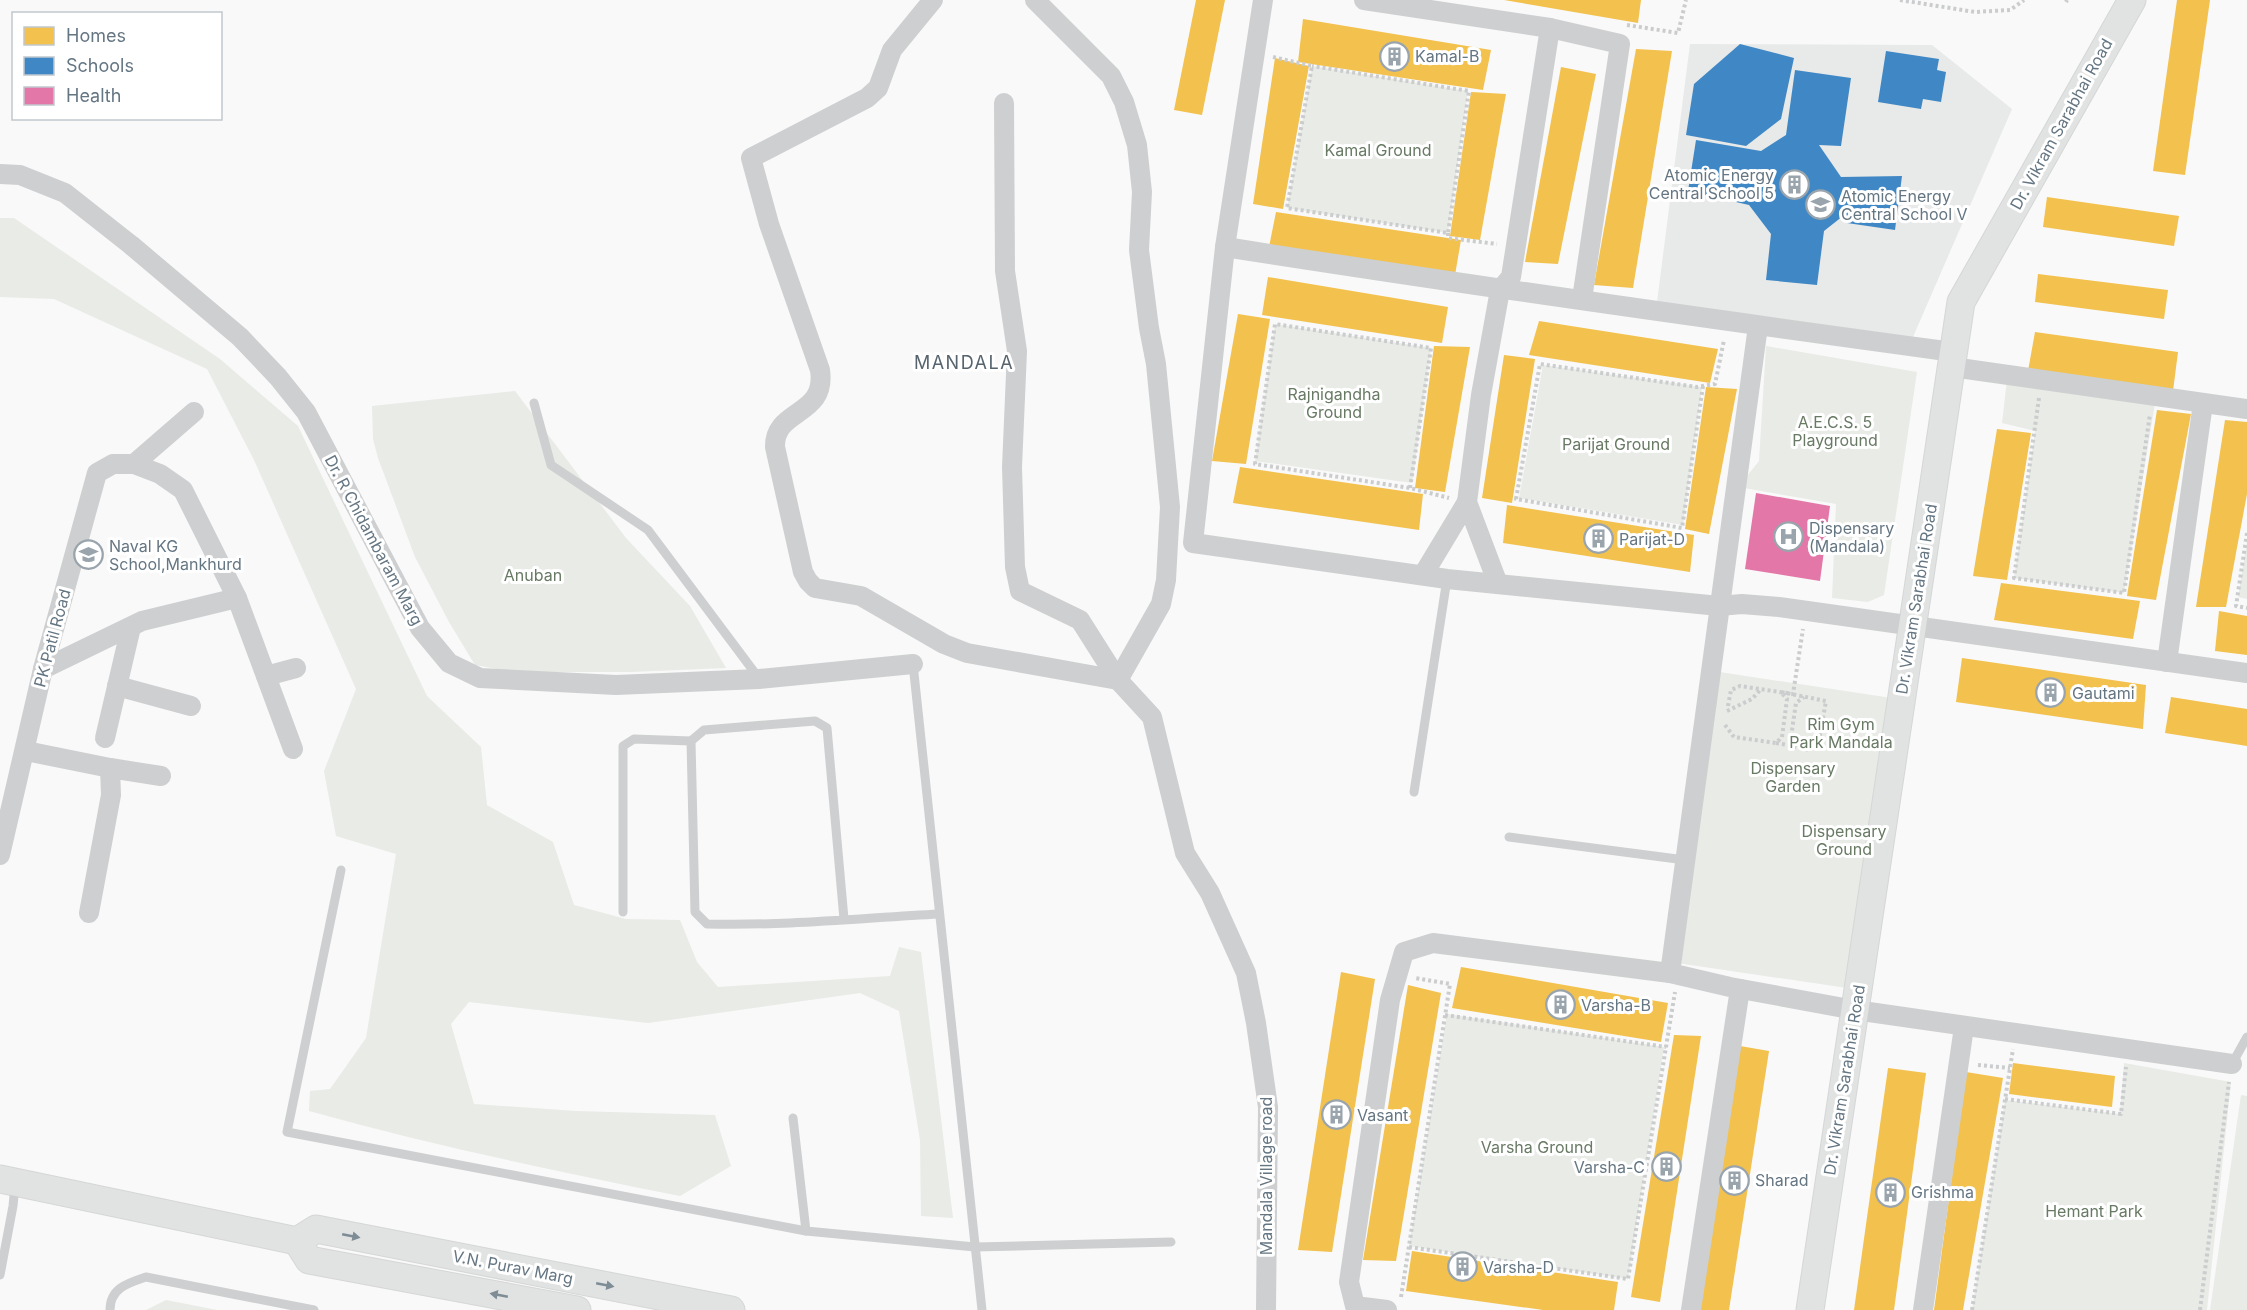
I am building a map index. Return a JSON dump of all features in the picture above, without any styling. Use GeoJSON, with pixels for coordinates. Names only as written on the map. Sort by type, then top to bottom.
{"type":"FeatureCollection","features":[{"type":"Feature","properties":{"kind":"street"},"geometry":{"type":"LineString","coordinates":[[933,0],[891,50],[878,88],[867,98],[751,158],[769,224],[820,370],[822,382],[820,391],[813,401],[779,428],[775,437],[775,447],[803,572],[815,588],[861,596],[944,644],[967,653],[1118,680],[1161,604],[1166,580],[1170,507],[1156,364],[1139,250],[1142,192],[1137,145],[1124,102],[1111,76],[1035,0]]}},
{"type":"Feature","properties":{"kind":"street"},"geometry":{"type":"LineString","coordinates":[[1263,0],[1225,247],[1193,543],[1447,579],[1719,606],[1742,604],[1805,611],[2247,673]]}},
{"type":"Feature","properties":{"kind":"street"},"geometry":{"type":"LineString","coordinates":[[1364,0],[1550,28],[1620,44],[1582,299]]}},
{"type":"Feature","properties":{"kind":"street","name":"Dr. Vikram Sarabhai Road"},"geometry":{"type":"LineString","coordinates":[[1810,1310],[1961,302],[2132,0]]}},
{"type":"Feature","properties":{"kind":"street"},"geometry":{"type":"LineString","coordinates":[[1423,575],[1467,502],[1481,395],[1500,290],[1511,277],[1550,28]]}},
{"type":"Feature","properties":{"kind":"street","name":"Mandala Village road"},"geometry":{"type":"LineString","coordinates":[[1004,103],[1005,272],[1017,351],[1012,467],[1015,567],[1020,591],[1080,620],[1118,680],[1152,717],[1185,853],[1210,893],[1246,973],[1268,1107],[1266,1310]]}},
{"type":"Feature","properties":{"kind":"street","name":"Dr. R Chidambaram Marg"},"geometry":{"type":"LineString","coordinates":[[0,174],[20,175],[65,193],[240,337],[278,377],[306,412],[420,628],[449,663],[480,678],[616,686],[759,679],[913,664]]}},
{"type":"Feature","properties":{"kind":"street"},"geometry":{"type":"LineString","coordinates":[[1225,247],[1500,290],[1582,299],[1727,321],[1952,360],[2041,380],[2247,409]]}},
{"type":"Feature","properties":{"kind":"street"},"geometry":{"type":"LineString","coordinates":[[1674,974],[1686,860],[1758,326]]}},
{"type":"Feature","properties":{"kind":"street"},"geometry":{"type":"LineString","coordinates":[[2167,662],[2203,403]]}},
{"type":"Feature","properties":{"kind":"street"},"geometry":{"type":"LineString","coordinates":[[134,464],[194,412]]}},
{"type":"Feature","properties":{"kind":"street","name":"PK Patil Road"},"geometry":{"type":"LineString","coordinates":[[0,855],[26,751],[43,669],[97,472],[113,464],[134,464],[160,474],[183,490],[237,598],[292,749]]}},
{"type":"Feature","properties":{"kind":"street"},"geometry":{"type":"LineString","coordinates":[[1467,502],[1498,584]]}},
{"type":"Feature","properties":{"kind":"street"},"geometry":{"type":"LineString","coordinates":[[43,669],[142,621],[237,598]]}},
{"type":"Feature","properties":{"kind":"street"},"geometry":{"type":"LineString","coordinates":[[105,738],[131,627]]}},
{"type":"Feature","properties":{"kind":"street"},"geometry":{"type":"LineString","coordinates":[[266,676],[296,668]]}},
{"type":"Feature","properties":{"kind":"street"},"geometry":{"type":"LineString","coordinates":[[117,686],[191,706]]}},
{"type":"Feature","properties":{"kind":"street"},"geometry":{"type":"LineString","coordinates":[[26,751],[161,776]]}},
{"type":"Feature","properties":{"kind":"street"},"geometry":{"type":"LineString","coordinates":[[89,913],[111,795],[110,768]]}},
{"type":"Feature","properties":{"kind":"street"},"geometry":{"type":"LineString","coordinates":[[1394,1305],[1355,1306],[1349,1282],[1390,1000],[1396,975],[1404,952],[1434,943],[1674,974],[1855,1010],[2232,1064]]}},
{"type":"Feature","properties":{"kind":"street"},"geometry":{"type":"LineString","coordinates":[[1690,1310],[1740,988]]}},
{"type":"Feature","properties":{"kind":"street"},"geometry":{"type":"LineString","coordinates":[[1923,1310],[1964,1027]]}},
{"type":"Feature","properties":{"kind":"street"},"geometry":{"type":"LineString","coordinates":[[7,1181],[297,1241]]}},
{"type":"Feature","properties":{"kind":"street","name":"V.N. Purav Marg"},"geometry":{"type":"LineString","coordinates":[[577,1310],[309,1260],[297,1241],[316,1229],[731,1310]]}},
{"type":"Feature","properties":{"kind":"lane"},"geometry":{"type":"LineString","coordinates":[[534,403],[551,465],[648,531],[759,679]]}},
{"type":"Feature","properties":{"kind":"lane"},"geometry":{"type":"LineString","coordinates":[[1414,792],[1447,579]]}},
{"type":"Feature","properties":{"kind":"lane"},"geometry":{"type":"LineString","coordinates":[[913,664],[982,1310]]}},
{"type":"Feature","properties":{"kind":"lane"},"geometry":{"type":"LineString","coordinates":[[623,912],[623,746],[634,739],[691,741],[704,730],[815,721],[827,728],[844,919]]}},
{"type":"Feature","properties":{"kind":"lane"},"geometry":{"type":"LineString","coordinates":[[691,741],[695,912],[707,924],[939,914]]}},
{"type":"Feature","properties":{"kind":"lane"},"geometry":{"type":"LineString","coordinates":[[1509,837],[1686,860]]}},
{"type":"Feature","properties":{"kind":"lane"},"geometry":{"type":"LineString","coordinates":[[341,870],[287,1132],[806,1231],[975,1246],[1171,1242]]}},
{"type":"Feature","properties":{"kind":"lane"},"geometry":{"type":"LineString","coordinates":[[2232,1064],[2247,1036]]}},
{"type":"Feature","properties":{"kind":"lane"},"geometry":{"type":"LineString","coordinates":[[793,1118],[806,1231]]}},
{"type":"Feature","properties":{"kind":"lane"},"geometry":{"type":"LineString","coordinates":[[0,1275],[13,1206],[7,1181]]}},
{"type":"Feature","properties":{"kind":"lane"},"geometry":{"type":"LineString","coordinates":[[110,1310],[110,1301],[121,1286],[146,1277],[314,1310]]}},
{"type":"Feature","properties":{"kind":"path"},"geometry":{"type":"LineString","coordinates":[[1900,0],[1975,12],[2010,10],[2024,0]]}},
{"type":"Feature","properties":{"kind":"path"},"geometry":{"type":"LineString","coordinates":[[1254,52],[1312,66],[1468,91],[1448,238],[1516,246]]}},
{"type":"Feature","properties":{"kind":"path"},"geometry":{"type":"LineString","coordinates":[[1312,66],[1287,208],[1448,232]]}},
{"type":"Feature","properties":{"kind":"path"},"geometry":{"type":"LineString","coordinates":[[1702,386],[1682,528],[1516,499],[1540,364],[1697,387],[1702,386],[1715,384],[1727,321]]}},
{"type":"Feature","properties":{"kind":"path"},"geometry":{"type":"LineString","coordinates":[[1410,488],[1431,348],[1275,324],[1255,465],[1410,488],[1467,502]]}},
{"type":"Feature","properties":{"kind":"path"},"geometry":{"type":"LineString","coordinates":[[2041,380],[2014,578],[2124,593],[2153,396]]}},
{"type":"Feature","properties":{"kind":"path"},"geometry":{"type":"LineString","coordinates":[[2247,533],[2236,606],[2247,608]]}},
{"type":"Feature","properties":{"kind":"path"},"geometry":{"type":"LineString","coordinates":[[1781,692],[1826,701],[1818,746],[1810,750],[1734,737],[1724,728],[1731,690],[1740,686],[1781,692],[1793,694],[1805,611]]}},
{"type":"Feature","properties":{"kind":"path"},"geometry":{"type":"LineString","coordinates":[[1727,711],[1752,699],[1761,689]]}},
{"type":"Feature","properties":{"kind":"path"},"geometry":{"type":"LineString","coordinates":[[1776,743],[1782,737],[1787,699],[1781,692]]}},
{"type":"Feature","properties":{"kind":"path"},"geometry":{"type":"LineString","coordinates":[[1796,747],[1791,737],[1796,703],[1804,697]]}},
{"type":"Feature","properties":{"kind":"path"},"geometry":{"type":"LineString","coordinates":[[1409,1247],[1628,1279],[1666,1047],[1674,974]]}},
{"type":"Feature","properties":{"kind":"path"},"geometry":{"type":"LineString","coordinates":[[1394,1305],[1409,1247],[1450,984],[1396,975]]}},
{"type":"Feature","properties":{"kind":"path"},"geometry":{"type":"LineString","coordinates":[[1445,1015],[1666,1047]]}},
{"type":"Feature","properties":{"kind":"path"},"geometry":{"type":"LineString","coordinates":[[1972,1310],[2015,1034]]}},
{"type":"Feature","properties":{"kind":"path"},"geometry":{"type":"LineString","coordinates":[[2005,1099],[2121,1114],[2128,1050]]}},
{"type":"Feature","properties":{"kind":"path"},"geometry":{"type":"LineString","coordinates":[[1959,1063],[2010,1068]]}},
{"type":"Feature","properties":{"kind":"path"},"geometry":{"type":"LineString","coordinates":[[2200,1310],[2232,1064]]}},
{"type":"Feature","properties":{"kind":"shaded area","name":"Atomic Energy Central School V"},"geometry":{"type":"Polygon","coordinates":[[[1690,44],[1932,45],[2012,109],[1913,337],[1657,302],[1690,44]]]}},
{"type":"Feature","properties":{"kind":"green space","name":"Kamal Ground"},"geometry":{"type":"Polygon","coordinates":[[[1312,66],[1468,91],[1448,233],[1287,208],[1312,66]]]}},
{"type":"Feature","properties":{"kind":"green space"},"geometry":{"type":"Polygon","coordinates":[[[0,218],[14,218],[220,359],[298,426],[427,696],[481,747],[487,805],[553,842],[574,905],[626,919],[680,920],[697,962],[718,987],[890,976],[899,947],[921,952],[953,1218],[921,1216],[920,1140],[899,1011],[860,993],[648,1023],[469,1002],[451,1024],[474,1104],[576,1111],[715,1115],[731,1166],[680,1196],[493,1157],[309,1111],[310,1091],[330,1089],[366,1038],[396,854],[336,836],[324,771],[356,689],[254,460],[207,369],[54,299],[0,297],[0,218]]]}},
{"type":"Feature","properties":{"kind":"green space","name":"Rajnigandha Ground"},"geometry":{"type":"Polygon","coordinates":[[[1275,324],[1431,348],[1412,483],[1255,461],[1275,324]]]}},
{"type":"Feature","properties":{"kind":"green space","name":"A.E.C.S. 5 Playground"},"geometry":{"type":"Polygon","coordinates":[[[1766,346],[1917,372],[1884,595],[1868,602],[1832,598],[1836,504],[1744,488],[1747,476],[1759,461],[1766,346]]]}},
{"type":"Feature","properties":{"kind":"green space","name":"Parijat Ground"},"geometry":{"type":"Polygon","coordinates":[[[1543,365],[1702,387],[1683,525],[1519,498],[1543,365]]]}},
{"type":"Feature","properties":{"kind":"green space"},"geometry":{"type":"Polygon","coordinates":[[[2007,380],[2155,403],[2124,593],[2014,578],[2035,431],[2002,423],[2007,380]]]}},
{"type":"Feature","properties":{"kind":"green space","name":"Anuban"},"geometry":{"type":"Polygon","coordinates":[[[515,391],[626,538],[690,606],[726,668],[631,672],[514,672],[475,665],[449,622],[415,557],[378,458],[373,439],[372,406],[515,391]]]}},
{"type":"Feature","properties":{"kind":"green space"},"geometry":{"type":"Polygon","coordinates":[[[2247,542],[2247,599],[2238,597],[2247,542]]]}},
{"type":"Feature","properties":{"kind":"green space","name":"Dispensary Garden"},"geometry":{"type":"Polygon","coordinates":[[[1713,671],[1898,699],[1854,989],[1677,963],[1713,671]]]}},
{"type":"Feature","properties":{"kind":"green space","name":"Varsha Ground"},"geometry":{"type":"Polygon","coordinates":[[[1447,1014],[1664,1047],[1628,1279],[1409,1246],[1447,1014]]]}},
{"type":"Feature","properties":{"kind":"green space","name":"Hemant Park"},"geometry":{"type":"Polygon","coordinates":[[[2124,1063],[2231,1082],[2207,1310],[1972,1310],[2005,1100],[2120,1114],[2124,1063]]]}},
{"type":"Feature","properties":{"kind":"green space"},"geometry":{"type":"Polygon","coordinates":[[[2241,1095],[2247,1096],[2247,1310],[2210,1310],[2241,1095]]]}},
{"type":"Feature","properties":{"kind":"green space"},"geometry":{"type":"Polygon","coordinates":[[[166,1300],[217,1310],[146,1310],[166,1300]]]}},
{"type":"Feature","properties":{"kind":"building: Homes"},"geometry":{"type":"Polygon","coordinates":[[[1196,0],[1225,0],[1202,115],[1174,110],[1196,0]]]}},
{"type":"Feature","properties":{"kind":"building: Homes"},"geometry":{"type":"Polygon","coordinates":[[[1504,0],[1641,0],[1638,23],[1504,0]]]}},
{"type":"Feature","properties":{"kind":"building: Homes"},"geometry":{"type":"Polygon","coordinates":[[[2177,0],[2210,0],[2185,175],[2153,171],[2177,0]]]}},
{"type":"Feature","properties":{"kind":"building: Homes","name":"Kamal-B"},"geometry":{"type":"Polygon","coordinates":[[[1303,19],[1491,50],[1483,90],[1298,62],[1303,19]]]}},
{"type":"Feature","properties":{"kind":"building: Homes"},"geometry":{"type":"Polygon","coordinates":[[[1636,49],[1672,51],[1633,288],[1594,285],[1636,49]]]}},
{"type":"Feature","properties":{"kind":"building: Homes"},"geometry":{"type":"Polygon","coordinates":[[[1275,58],[1309,66],[1283,209],[1253,204],[1275,58]]]}},
{"type":"Feature","properties":{"kind":"building: Homes"},"geometry":{"type":"Polygon","coordinates":[[[1561,67],[1596,74],[1558,264],[1525,262],[1561,67]]]}},
{"type":"Feature","properties":{"kind":"building: Homes"},"geometry":{"type":"Polygon","coordinates":[[[1471,92],[1506,94],[1480,240],[1450,236],[1471,92]]]}},
{"type":"Feature","properties":{"kind":"building: Homes"},"geometry":{"type":"Polygon","coordinates":[[[2047,197],[2179,216],[2174,246],[2043,227],[2047,197]]]}},
{"type":"Feature","properties":{"kind":"building: Homes"},"geometry":{"type":"Polygon","coordinates":[[[1276,212],[1461,240],[1455,275],[1269,247],[1276,212]]]}},
{"type":"Feature","properties":{"kind":"building: Homes"},"geometry":{"type":"Polygon","coordinates":[[[2038,274],[2168,290],[2164,319],[2035,302],[2038,274]]]}},
{"type":"Feature","properties":{"kind":"building: Homes"},"geometry":{"type":"Polygon","coordinates":[[[1268,277],[1448,307],[1442,343],[1262,315],[1268,277]]]}},
{"type":"Feature","properties":{"kind":"building: Homes"},"geometry":{"type":"Polygon","coordinates":[[[1238,314],[1270,319],[1246,464],[1212,461],[1238,314]]]}},
{"type":"Feature","properties":{"kind":"building: Homes"},"geometry":{"type":"Polygon","coordinates":[[[1539,321],[1718,349],[1710,383],[1529,355],[1539,321]]]}},
{"type":"Feature","properties":{"kind":"building: Homes"},"geometry":{"type":"Polygon","coordinates":[[[2035,332],[2178,352],[2173,391],[2028,371],[2035,332]]]}},
{"type":"Feature","properties":{"kind":"building: Homes"},"geometry":{"type":"Polygon","coordinates":[[[1434,346],[1470,347],[1445,492],[1415,488],[1434,346]]]}},
{"type":"Feature","properties":{"kind":"building: Homes"},"geometry":{"type":"Polygon","coordinates":[[[1504,355],[1535,359],[1512,503],[1482,498],[1504,355]]]}},
{"type":"Feature","properties":{"kind":"building: Homes"},"geometry":{"type":"Polygon","coordinates":[[[1706,387],[1737,389],[1709,534],[1685,529],[1706,387]]]}},
{"type":"Feature","properties":{"kind":"building: Homes"},"geometry":{"type":"Polygon","coordinates":[[[2157,410],[2191,414],[2156,600],[2127,596],[2157,410]]]}},
{"type":"Feature","properties":{"kind":"building: Homes"},"geometry":{"type":"Polygon","coordinates":[[[2225,420],[2247,422],[2247,494],[2226,607],[2196,607],[2225,420]]]}},
{"type":"Feature","properties":{"kind":"building: Homes"},"geometry":{"type":"Polygon","coordinates":[[[1997,429],[2031,433],[2007,580],[1973,576],[1997,429]]]}},
{"type":"Feature","properties":{"kind":"building: Homes"},"geometry":{"type":"Polygon","coordinates":[[[1240,467],[1423,494],[1419,530],[1233,503],[1240,467]]]}},
{"type":"Feature","properties":{"kind":"building: Homes","name":"Parijat-D"},"geometry":{"type":"Polygon","coordinates":[[[1507,505],[1694,535],[1690,572],[1503,543],[1507,505]]]}},
{"type":"Feature","properties":{"kind":"building: Homes"},"geometry":{"type":"Polygon","coordinates":[[[2001,583],[2140,601],[2133,639],[1994,620],[2001,583]]]}},
{"type":"Feature","properties":{"kind":"building: Homes"},"geometry":{"type":"Polygon","coordinates":[[[2219,611],[2247,616],[2247,655],[2215,651],[2219,611]]]}},
{"type":"Feature","properties":{"kind":"building: Homes","name":"Gautami"},"geometry":{"type":"Polygon","coordinates":[[[1962,658],[2146,685],[2143,729],[1956,702],[1962,658]]]}},
{"type":"Feature","properties":{"kind":"building: Homes"},"geometry":{"type":"Polygon","coordinates":[[[2171,697],[2247,709],[2247,746],[2165,733],[2171,697]]]}},
{"type":"Feature","properties":{"kind":"building: Homes","name":"Varsha-B"},"geometry":{"type":"Polygon","coordinates":[[[1461,967],[1668,1003],[1661,1042],[1452,1008],[1461,967]]]}},
{"type":"Feature","properties":{"kind":"building: Homes","name":"Vasant"},"geometry":{"type":"Polygon","coordinates":[[[1341,972],[1375,979],[1332,1252],[1298,1250],[1341,972]]]}},
{"type":"Feature","properties":{"kind":"building: Homes"},"geometry":{"type":"Polygon","coordinates":[[[1408,985],[1441,993],[1396,1261],[1363,1260],[1408,985]]]}},
{"type":"Feature","properties":{"kind":"building: Homes","name":"Varsha-C"},"geometry":{"type":"Polygon","coordinates":[[[1674,1035],[1701,1036],[1660,1302],[1631,1297],[1674,1035]]]}},
{"type":"Feature","properties":{"kind":"building: Homes","name":"Sharad"},"geometry":{"type":"Polygon","coordinates":[[[1740,1046],[1769,1051],[1729,1310],[1699,1310],[1740,1046]]]}},
{"type":"Feature","properties":{"kind":"building: Homes"},"geometry":{"type":"Polygon","coordinates":[[[2013,1063],[2115,1076],[2112,1107],[2009,1094],[2013,1063]]]}},
{"type":"Feature","properties":{"kind":"building: Homes","name":"Grishma"},"geometry":{"type":"Polygon","coordinates":[[[1888,1068],[1926,1073],[1894,1310],[1854,1310],[1888,1068]]]}},
{"type":"Feature","properties":{"kind":"building: Homes"},"geometry":{"type":"Polygon","coordinates":[[[1966,1072],[2003,1078],[1963,1310],[1934,1310],[1966,1072]]]}},
{"type":"Feature","properties":{"kind":"building: Homes","name":"Varsha-D"},"geometry":{"type":"Polygon","coordinates":[[[1412,1251],[1618,1282],[1614,1310],[1543,1310],[1406,1291],[1412,1251]]]}},
{"type":"Feature","properties":{"kind":"building: Schools"},"geometry":{"type":"Polygon","coordinates":[[[1740,44],[1794,58],[1781,119],[1746,146],[1686,135],[1694,84],[1740,44]]]}},
{"type":"Feature","properties":{"kind":"building: Schools"},"geometry":{"type":"Polygon","coordinates":[[[1886,51],[1939,59],[1937,70],[1946,72],[1941,102],[1923,99],[1921,109],[1878,102],[1886,51]]]}},
{"type":"Feature","properties":{"kind":"building: Schools","name":"Atomic Energy Central School 5"},"geometry":{"type":"Polygon","coordinates":[[[1795,70],[1851,78],[1841,146],[1819,145],[1841,177],[1902,176],[1895,230],[1847,223],[1843,216],[1824,231],[1817,285],[1766,280],[1771,234],[1749,205],[1688,191],[1696,140],[1761,151],[1786,135],[1795,70]]]}},
{"type":"Feature","properties":{"kind":"building: Health","name":"Dispensary (Mandala)"},"geometry":{"type":"Polygon","coordinates":[[[1756,493],[1830,506],[1820,581],[1745,569],[1756,493]]]}},
{"type":"Feature","properties":{"kind":"place","name":"Kamal-B"},"geometry":{"type":"Point","coordinates":[1394,56]}},
{"type":"Feature","properties":{"kind":"place","name":"Atomic Energy Central School 5"},"geometry":{"type":"Point","coordinates":[1795,184]}},
{"type":"Feature","properties":{"kind":"place","name":"Atomic Energy Central School V"},"geometry":{"type":"Point","coordinates":[1820,205]}},
{"type":"Feature","properties":{"kind":"place","name":"Dispensary (Mandala)"},"geometry":{"type":"Point","coordinates":[1788,537]}},
{"type":"Feature","properties":{"kind":"place","name":"Parijat-D"},"geometry":{"type":"Point","coordinates":[1598,539]}},
{"type":"Feature","properties":{"kind":"place","name":"Naval KG School,Mankhurd"},"geometry":{"type":"Point","coordinates":[88,555]}},
{"type":"Feature","properties":{"kind":"place","name":"Gautami"},"geometry":{"type":"Point","coordinates":[2051,693]}},
{"type":"Feature","properties":{"kind":"place","name":"Varsha-B"},"geometry":{"type":"Point","coordinates":[1560,1005]}},
{"type":"Feature","properties":{"kind":"place","name":"Vasant"},"geometry":{"type":"Point","coordinates":[1336,1115]}},
{"type":"Feature","properties":{"kind":"place","name":"Varsha-C"},"geometry":{"type":"Point","coordinates":[1666,1167]}},
{"type":"Feature","properties":{"kind":"place","name":"Sharad"},"geometry":{"type":"Point","coordinates":[1734,1180]}},
{"type":"Feature","properties":{"kind":"place","name":"Grishma"},"geometry":{"type":"Point","coordinates":[1890,1192]}},
{"type":"Feature","properties":{"kind":"place","name":"Varsha-D"},"geometry":{"type":"Point","coordinates":[1462,1267]}},
{"type":"Feature","properties":{"kind":"district","name":"MANDALA"},"geometry":{"type":"Point","coordinates":[964,362]}},
{"type":"Feature","properties":{"kind":"park label","name":"Rim Gym Park Mandala"},"geometry":{"type":"Point","coordinates":[1841,733]}},
{"type":"Feature","properties":{"kind":"park label","name":"Dispensary Ground"},"geometry":{"type":"Point","coordinates":[1844,840]}}]}
